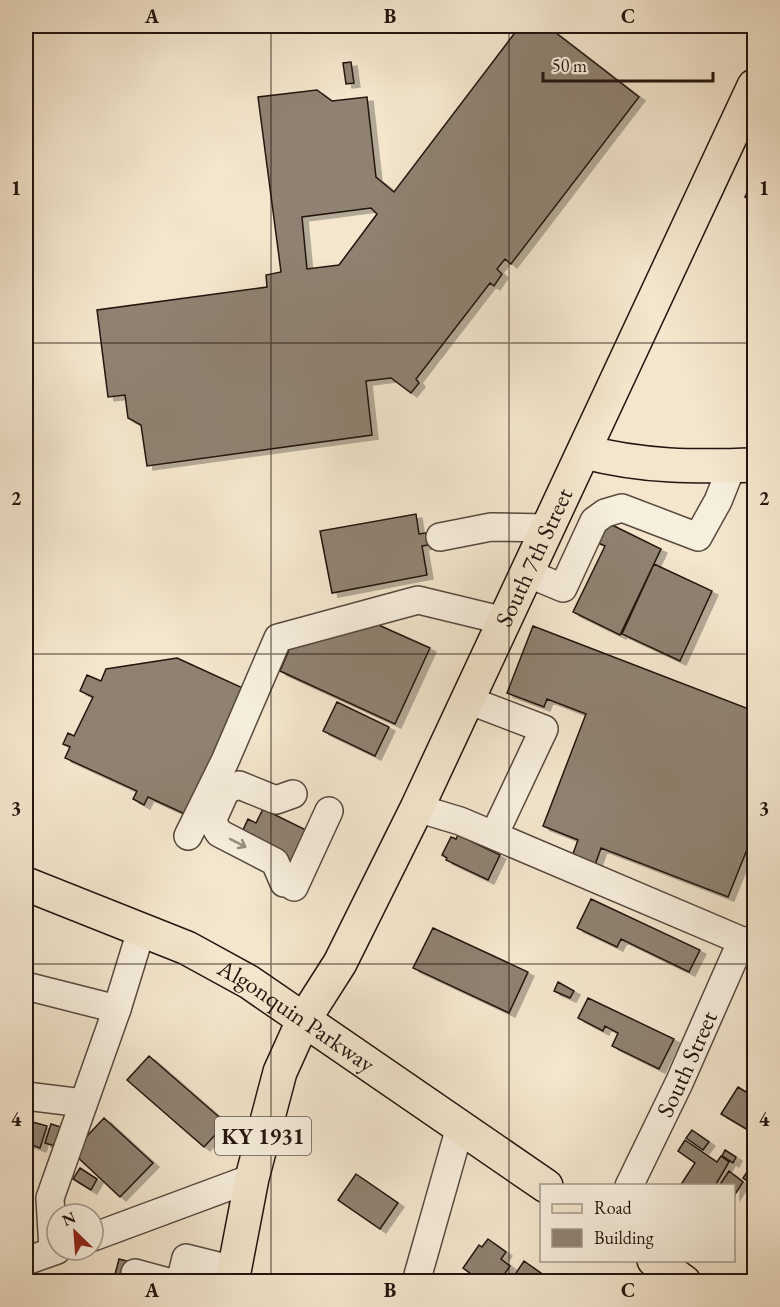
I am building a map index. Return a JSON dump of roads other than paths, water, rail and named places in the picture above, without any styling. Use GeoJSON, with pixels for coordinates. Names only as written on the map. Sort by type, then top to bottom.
{"type":"FeatureCollection","features":[{"type":"Feature","properties":{"kind":"main road","name":"South 7th Street"},"geometry":{"type":"LineString","coordinates":[[303,1021],[340,963],[417,808],[754,86]]}},
{"type":"Feature","properties":{"kind":"main road"},"geometry":{"type":"LineString","coordinates":[[585,452],[627,463],[743,466]]}},
{"type":"Feature","properties":{"kind":"main road","name":"Algonquin Parkway"},"geometry":{"type":"LineString","coordinates":[[26,884],[187,948],[249,982],[545,1184]]}},
{"type":"Feature","properties":{"kind":"main road","name":"KY 1931"},"geometry":{"type":"LineString","coordinates":[[233,1276],[252,1178],[280,1072],[303,1021]]}},
{"type":"Feature","properties":{"kind":"main road"},"geometry":{"type":"LineString","coordinates":[[657,1262],[684,1281]]}},
{"type":"Feature","properties":{"kind":"street"},"geometry":{"type":"LineString","coordinates":[[527,573],[563,588],[594,521],[605,513],[622,508],[698,537],[718,501],[743,466]]}},
{"type":"Feature","properties":{"kind":"street"},"geometry":{"type":"LineString","coordinates":[[440,537],[491,527],[548,528]]}},
{"type":"Feature","properties":{"kind":"street"},"geometry":{"type":"LineString","coordinates":[[188,837],[225,761],[278,638],[418,600],[505,621]]}},
{"type":"Feature","properties":{"kind":"street"},"geometry":{"type":"LineString","coordinates":[[468,700],[544,729],[494,835]]}},
{"type":"Feature","properties":{"kind":"street"},"geometry":{"type":"LineString","coordinates":[[293,794],[276,800],[239,784],[226,790],[212,821],[219,833],[275,862],[289,885],[328,811]]}},
{"type":"Feature","properties":{"kind":"street"},"geometry":{"type":"LineString","coordinates":[[417,808],[460,821],[750,944]]}},
{"type":"Feature","properties":{"kind":"street"},"geometry":{"type":"LineString","coordinates":[[50,1202],[117,1009],[141,931]]}},
{"type":"Feature","properties":{"kind":"street","name":"South Street"},"geometry":{"type":"LineString","coordinates":[[628,1184],[679,1083],[735,956],[750,944]]}},
{"type":"Feature","properties":{"kind":"street"},"geometry":{"type":"LineString","coordinates":[[26,986],[117,1009]]}},
{"type":"Feature","properties":{"kind":"street"},"geometry":{"type":"LineString","coordinates":[[26,1096],[83,1103]]}},
{"type":"Feature","properties":{"kind":"street"},"geometry":{"type":"LineString","coordinates":[[416,1281],[460,1126]]}},
{"type":"Feature","properties":{"kind":"street"},"geometry":{"type":"LineString","coordinates":[[105,1232],[252,1178]]}},
{"type":"Feature","properties":{"kind":"street"},"geometry":{"type":"LineString","coordinates":[[26,1262],[45,1255]]}},
{"type":"Feature","properties":{"kind":"street"},"geometry":{"type":"LineString","coordinates":[[180,1281],[186,1258],[233,1276]]}},
{"type":"Feature","properties":{"kind":"street"},"geometry":{"type":"LineString","coordinates":[[135,1273],[168,1281]]}}]}
